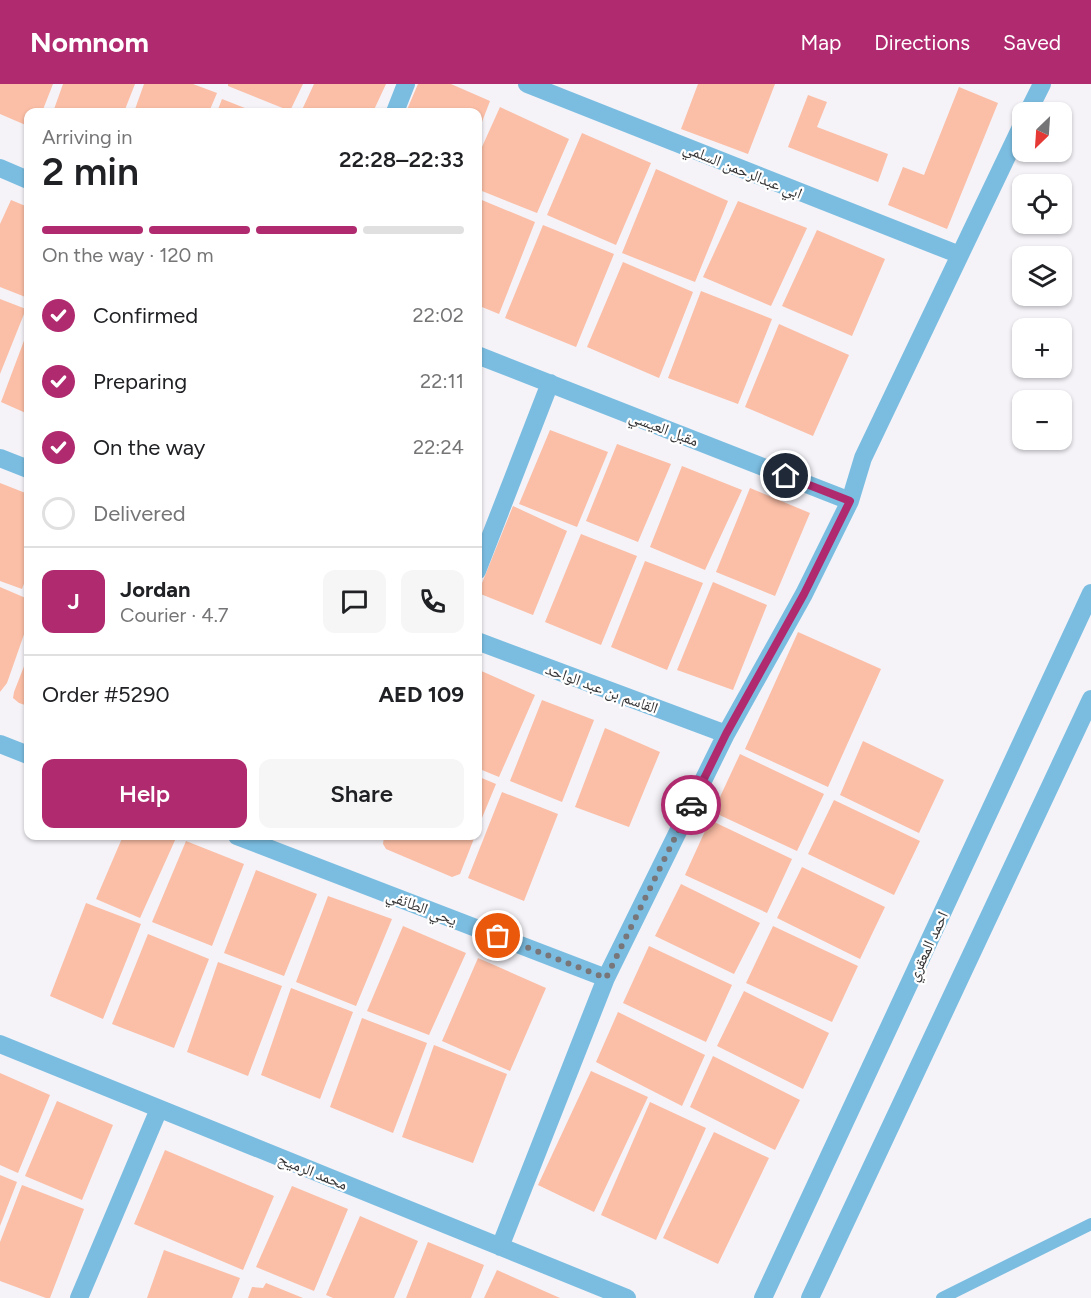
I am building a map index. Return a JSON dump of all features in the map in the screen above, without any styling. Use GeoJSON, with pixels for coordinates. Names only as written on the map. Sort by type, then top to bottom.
{"type":"FeatureCollection","features":[{"type":"Feature","properties":{"kind":"street"},"geometry":{"type":"LineString","coordinates":[[397,108],[406,84]]}},
{"type":"Feature","properties":{"kind":"street","name":"ابي عبدالرحمن السلمي"},"geometry":{"type":"LineString","coordinates":[[527,84],[960,255]]}},
{"type":"Feature","properties":{"kind":"street"},"geometry":{"type":"LineString","coordinates":[[1033,102],[1042,84]]}},
{"type":"Feature","properties":{"kind":"street"},"geometry":{"type":"LineString","coordinates":[[500,1247],[606,978],[726,734],[804,594],[850,501],[863,458],[1012,146]]}},
{"type":"Feature","properties":{"kind":"street"},"geometry":{"type":"LineString","coordinates":[[0,168],[24,178]]}},
{"type":"Feature","properties":{"kind":"street","name":"مقبل العيسي"},"geometry":{"type":"LineString","coordinates":[[482,356],[850,501]]}},
{"type":"Feature","properties":{"kind":"street"},"geometry":{"type":"LineString","coordinates":[[482,558],[550,383]]}},
{"type":"Feature","properties":{"kind":"street"},"geometry":{"type":"LineString","coordinates":[[0,458],[24,468]]}},
{"type":"Feature","properties":{"kind":"street","name":"احمد المعقري"},"geometry":{"type":"LineString","coordinates":[[763,1298],[1091,593]]}},
{"type":"Feature","properties":{"kind":"street","name":"القاسم بن عبد الواحد"},"geometry":{"type":"LineString","coordinates":[[482,643],[726,734]]}},
{"type":"Feature","properties":{"kind":"street"},"geometry":{"type":"LineString","coordinates":[[810,1298],[1091,699]]}},
{"type":"Feature","properties":{"kind":"street"},"geometry":{"type":"LineString","coordinates":[[0,744],[24,753]]}},
{"type":"Feature","properties":{"kind":"street","name":"يحي الطائفي"},"geometry":{"type":"LineString","coordinates":[[247,840],[606,978]]}},
{"type":"Feature","properties":{"kind":"street","name":"محمد الرميح"},"geometry":{"type":"LineString","coordinates":[[0,1044],[627,1298]]}},
{"type":"Feature","properties":{"kind":"street"},"geometry":{"type":"LineString","coordinates":[[79,1298],[159,1109]]}},
{"type":"Feature","properties":{"kind":"lane"},"geometry":{"type":"LineString","coordinates":[[942,1298],[1091,1224]]}},
{"type":"Feature","properties":{"kind":"building"},"geometry":{"type":"Polygon","coordinates":[[[0,84],[53,84],[44,108],[24,108],[24,124],[0,114],[0,84]]]}},
{"type":"Feature","properties":{"kind":"building"},"geometry":{"type":"Polygon","coordinates":[[[63,84],[135,84],[126,108],[54,108],[63,84]]]}},
{"type":"Feature","properties":{"kind":"building"},"geometry":{"type":"Polygon","coordinates":[[[144,84],[193,84],[217,93],[211,108],[135,108],[144,84]]]}},
{"type":"Feature","properties":{"kind":"building"},"geometry":{"type":"Polygon","coordinates":[[[228,84],[303,84],[291,108],[283,108],[228,86],[228,84]]]}},
{"type":"Feature","properties":{"kind":"building"},"geometry":{"type":"Polygon","coordinates":[[[314,84],[386,84],[375,108],[303,108],[314,84]]]}},
{"type":"Feature","properties":{"kind":"building"},"geometry":{"type":"Polygon","coordinates":[[[418,84],[451,84],[490,101],[482,122],[482,108],[408,108],[418,84]]]}},
{"type":"Feature","properties":{"kind":"building"},"geometry":{"type":"Polygon","coordinates":[[[698,84],[775,84],[748,154],[681,129],[698,84]]]}},
{"type":"Feature","properties":{"kind":"building"},"geometry":{"type":"Polygon","coordinates":[[[959,87],[998,103],[947,229],[888,205],[903,167],[924,175],[959,87]]]}},
{"type":"Feature","properties":{"kind":"building"},"geometry":{"type":"Polygon","coordinates":[[[808,95],[827,102],[817,127],[888,154],[878,182],[788,147],[808,95]]]}},
{"type":"Feature","properties":{"kind":"building"},"geometry":{"type":"Polygon","coordinates":[[[222,99],[245,108],[219,108],[222,99]]]}},
{"type":"Feature","properties":{"kind":"building"},"geometry":{"type":"Polygon","coordinates":[[[500,107],[569,139],[537,213],[482,191],[482,147],[500,107]]]}},
{"type":"Feature","properties":{"kind":"building"},"geometry":{"type":"Polygon","coordinates":[[[582,133],[651,163],[616,245],[547,215],[582,133]]]}},
{"type":"Feature","properties":{"kind":"building"},"geometry":{"type":"Polygon","coordinates":[[[656,169],[728,201],[695,282],[622,253],[656,169]]]}},
{"type":"Feature","properties":{"kind":"building"},"geometry":{"type":"Polygon","coordinates":[[[11,200],[24,205],[24,296],[0,287],[0,224],[11,200]]]}},
{"type":"Feature","properties":{"kind":"building"},"geometry":{"type":"Polygon","coordinates":[[[482,200],[535,222],[499,314],[482,307],[482,200]]]}},
{"type":"Feature","properties":{"kind":"building"},"geometry":{"type":"Polygon","coordinates":[[[738,201],[807,228],[771,306],[703,277],[738,201]]]}},
{"type":"Feature","properties":{"kind":"building"},"geometry":{"type":"Polygon","coordinates":[[[543,225],[614,254],[576,347],[505,318],[543,225]]]}},
{"type":"Feature","properties":{"kind":"building"},"geometry":{"type":"Polygon","coordinates":[[[817,230],[885,259],[852,336],[782,306],[817,230]]]}},
{"type":"Feature","properties":{"kind":"building"},"geometry":{"type":"Polygon","coordinates":[[[623,262],[693,292],[659,378],[587,347],[623,262]]]}},
{"type":"Feature","properties":{"kind":"building"},"geometry":{"type":"Polygon","coordinates":[[[701,291],[772,319],[738,404],[668,378],[701,291]]]}},
{"type":"Feature","properties":{"kind":"building"},"geometry":{"type":"Polygon","coordinates":[[[0,299],[24,308],[24,314],[0,374],[0,299]]]}},
{"type":"Feature","properties":{"kind":"building"},"geometry":{"type":"Polygon","coordinates":[[[779,324],[849,355],[813,436],[745,407],[779,324]]]}},
{"type":"Feature","properties":{"kind":"building"},"geometry":{"type":"Polygon","coordinates":[[[24,341],[24,412],[1,402],[24,341]]]}},
{"type":"Feature","properties":{"kind":"building"},"geometry":{"type":"Polygon","coordinates":[[[550,430],[608,452],[577,527],[519,504],[550,430]]]}},
{"type":"Feature","properties":{"kind":"building"},"geometry":{"type":"Polygon","coordinates":[[[617,444],[671,464],[638,542],[586,521],[617,444]]]}},
{"type":"Feature","properties":{"kind":"building"},"geometry":{"type":"Polygon","coordinates":[[[682,466],[742,490],[705,570],[650,547],[682,466]]]}},
{"type":"Feature","properties":{"kind":"building"},"geometry":{"type":"Polygon","coordinates":[[[0,483],[24,492],[24,584],[22,589],[0,581],[0,483]]]}},
{"type":"Feature","properties":{"kind":"building"},"geometry":{"type":"Polygon","coordinates":[[[750,488],[810,513],[775,596],[716,572],[750,488]]]}},
{"type":"Feature","properties":{"kind":"building"},"geometry":{"type":"Polygon","coordinates":[[[513,506],[567,531],[533,615],[482,595],[482,583],[513,506]]]}},
{"type":"Feature","properties":{"kind":"building"},"geometry":{"type":"Polygon","coordinates":[[[581,534],[637,556],[601,645],[545,622],[581,534]]]}},
{"type":"Feature","properties":{"kind":"building"},"geometry":{"type":"Polygon","coordinates":[[[645,561],[703,583],[667,670],[611,647],[645,561]]]}},
{"type":"Feature","properties":{"kind":"building"},"geometry":{"type":"Polygon","coordinates":[[[713,582],[767,605],[733,690],[677,670],[713,582]]]}},
{"type":"Feature","properties":{"kind":"building"},"geometry":{"type":"Polygon","coordinates":[[[0,587],[24,597],[24,634],[7,683],[0,692],[0,587]]]}},
{"type":"Feature","properties":{"kind":"building"},"geometry":{"type":"Polygon","coordinates":[[[798,632],[881,669],[828,787],[745,749],[798,632]]]}},
{"type":"Feature","properties":{"kind":"building"},"geometry":{"type":"Polygon","coordinates":[[[24,666],[24,705],[13,698],[24,666]]]}},
{"type":"Feature","properties":{"kind":"building"},"geometry":{"type":"Polygon","coordinates":[[[482,671],[535,695],[499,777],[482,770],[482,671]]]}},
{"type":"Feature","properties":{"kind":"building"},"geometry":{"type":"Polygon","coordinates":[[[542,700],[594,720],[562,802],[510,781],[542,700]]]}},
{"type":"Feature","properties":{"kind":"building"},"geometry":{"type":"Polygon","coordinates":[[[605,728],[660,752],[629,827],[575,807],[605,728]]]}},
{"type":"Feature","properties":{"kind":"building"},"geometry":{"type":"Polygon","coordinates":[[[863,741],[944,780],[919,833],[840,795],[863,741]]]}},
{"type":"Feature","properties":{"kind":"building"},"geometry":{"type":"Polygon","coordinates":[[[740,754],[824,794],[797,851],[713,812],[740,754]]]}},
{"type":"Feature","properties":{"kind":"building"},"geometry":{"type":"Polygon","coordinates":[[[482,778],[496,784],[482,818],[482,778]]]}},
{"type":"Feature","properties":{"kind":"building"},"geometry":{"type":"Polygon","coordinates":[[[502,792],[558,814],[524,901],[468,878],[502,792]]]}},
{"type":"Feature","properties":{"kind":"building"},"geometry":{"type":"Polygon","coordinates":[[[834,800],[920,841],[894,895],[808,854],[834,800]]]}},
{"type":"Feature","properties":{"kind":"building"},"geometry":{"type":"Polygon","coordinates":[[[710,820],[792,859],[767,913],[685,875],[710,820]]]}},
{"type":"Feature","properties":{"kind":"building"},"geometry":{"type":"Polygon","coordinates":[[[121,840],[175,840],[140,918],[96,899],[121,840]]]}},
{"type":"Feature","properties":{"kind":"building"},"geometry":{"type":"Polygon","coordinates":[[[384,840],[473,840],[460,874],[452,877],[386,849],[384,840]]]}},
{"type":"Feature","properties":{"kind":"building"},"geometry":{"type":"Polygon","coordinates":[[[186,841],[244,864],[212,946],[152,922],[186,841]]]}},
{"type":"Feature","properties":{"kind":"building"},"geometry":{"type":"Polygon","coordinates":[[[802,867],[885,907],[860,959],[777,918],[802,867]]]}},
{"type":"Feature","properties":{"kind":"building"},"geometry":{"type":"Polygon","coordinates":[[[256,870],[317,894],[284,976],[224,953],[256,870]]]}},
{"type":"Feature","properties":{"kind":"building"},"geometry":{"type":"Polygon","coordinates":[[[681,884],[760,923],[734,974],[655,936],[681,884]]]}},
{"type":"Feature","properties":{"kind":"building"},"geometry":{"type":"Polygon","coordinates":[[[328,896],[392,919],[356,1006],[296,982],[328,896]]]}},
{"type":"Feature","properties":{"kind":"building"},"geometry":{"type":"Polygon","coordinates":[[[86,903],[141,924],[103,1019],[50,996],[86,903]]]}},
{"type":"Feature","properties":{"kind":"building"},"geometry":{"type":"Polygon","coordinates":[[[403,926],[466,953],[429,1035],[367,1011],[403,926]]]}},
{"type":"Feature","properties":{"kind":"building"},"geometry":{"type":"Polygon","coordinates":[[[773,926],[858,966],[832,1022],[746,983],[773,926]]]}},
{"type":"Feature","properties":{"kind":"building"},"geometry":{"type":"Polygon","coordinates":[[[148,934],[209,959],[174,1048],[112,1024],[148,934]]]}},
{"type":"Feature","properties":{"kind":"building"},"geometry":{"type":"Polygon","coordinates":[[[649,946],[732,985],[706,1042],[623,1003],[649,946]]]}},
{"type":"Feature","properties":{"kind":"building"},"geometry":{"type":"Polygon","coordinates":[[[478,958],[546,988],[510,1071],[442,1041],[478,958]]]}},
{"type":"Feature","properties":{"kind":"building"},"geometry":{"type":"Polygon","coordinates":[[[218,962],[282,986],[248,1076],[187,1052],[218,962]]]}},
{"type":"Feature","properties":{"kind":"building"},"geometry":{"type":"Polygon","coordinates":[[[291,988],[353,1012],[320,1099],[261,1075],[291,988]]]}},
{"type":"Feature","properties":{"kind":"building"},"geometry":{"type":"Polygon","coordinates":[[[744,991],[829,1033],[803,1089],[717,1046],[744,991]]]}},
{"type":"Feature","properties":{"kind":"building"},"geometry":{"type":"Polygon","coordinates":[[[618,1012],[705,1055],[682,1106],[596,1062],[618,1012]]]}},
{"type":"Feature","properties":{"kind":"building"},"geometry":{"type":"Polygon","coordinates":[[[362,1018],[427,1043],[393,1133],[330,1107],[362,1018]]]}},
{"type":"Feature","properties":{"kind":"building"},"geometry":{"type":"Polygon","coordinates":[[[434,1045],[507,1074],[473,1163],[402,1137],[434,1045]]]}},
{"type":"Feature","properties":{"kind":"building"},"geometry":{"type":"Polygon","coordinates":[[[713,1056],[800,1100],[775,1150],[690,1107],[713,1056]]]}},
{"type":"Feature","properties":{"kind":"building"},"geometry":{"type":"Polygon","coordinates":[[[591,1071],[648,1097],[594,1212],[538,1185],[591,1071]]]}},
{"type":"Feature","properties":{"kind":"building"},"geometry":{"type":"Polygon","coordinates":[[[0,1073],[50,1095],[18,1173],[0,1165],[0,1073]]]}},
{"type":"Feature","properties":{"kind":"building"},"geometry":{"type":"Polygon","coordinates":[[[57,1101],[113,1125],[82,1200],[25,1176],[57,1101]]]}},
{"type":"Feature","properties":{"kind":"building"},"geometry":{"type":"Polygon","coordinates":[[[650,1102],[706,1128],[656,1240],[601,1215],[650,1102]]]}},
{"type":"Feature","properties":{"kind":"building"},"geometry":{"type":"Polygon","coordinates":[[[714,1132],[769,1158],[718,1264],[663,1238],[714,1132]]]}},
{"type":"Feature","properties":{"kind":"building"},"geometry":{"type":"Polygon","coordinates":[[[165,1150],[274,1196],[243,1270],[134,1224],[165,1150]]]}},
{"type":"Feature","properties":{"kind":"building"},"geometry":{"type":"Polygon","coordinates":[[[0,1175],[17,1182],[0,1226],[0,1175]]]}},
{"type":"Feature","properties":{"kind":"building"},"geometry":{"type":"Polygon","coordinates":[[[22,1185],[84,1209],[50,1298],[0,1281],[0,1242],[22,1185]]]}},
{"type":"Feature","properties":{"kind":"building"},"geometry":{"type":"Polygon","coordinates":[[[292,1186],[348,1209],[314,1291],[256,1267],[292,1186]]]}},
{"type":"Feature","properties":{"kind":"building"},"geometry":{"type":"Polygon","coordinates":[[[360,1216],[418,1241],[394,1298],[333,1298],[326,1295],[360,1216]]]}},
{"type":"Feature","properties":{"kind":"building"},"geometry":{"type":"Polygon","coordinates":[[[428,1242],[484,1265],[471,1298],[406,1298],[428,1242]]]}},
{"type":"Feature","properties":{"kind":"building"},"geometry":{"type":"Polygon","coordinates":[[[164,1250],[240,1278],[232,1298],[147,1298],[164,1250]]]}},
{"type":"Feature","properties":{"kind":"building"},"geometry":{"type":"Polygon","coordinates":[[[497,1270],[560,1298],[484,1298],[497,1270]]]}},
{"type":"Feature","properties":{"kind":"building"},"geometry":{"type":"Polygon","coordinates":[[[266,1283],[303,1298],[248,1298],[252,1287],[263,1288],[266,1283]]]}},
{"type":"Feature","properties":{"kind":"way so far"},"geometry":{"type":"LineString","coordinates":[[498,936],[606,978],[691,805]]}},
{"type":"Feature","properties":{"kind":"route"},"geometry":{"type":"LineString","coordinates":[[691,805],[726,734],[804,594],[850,501],[786,476]]}}]}
